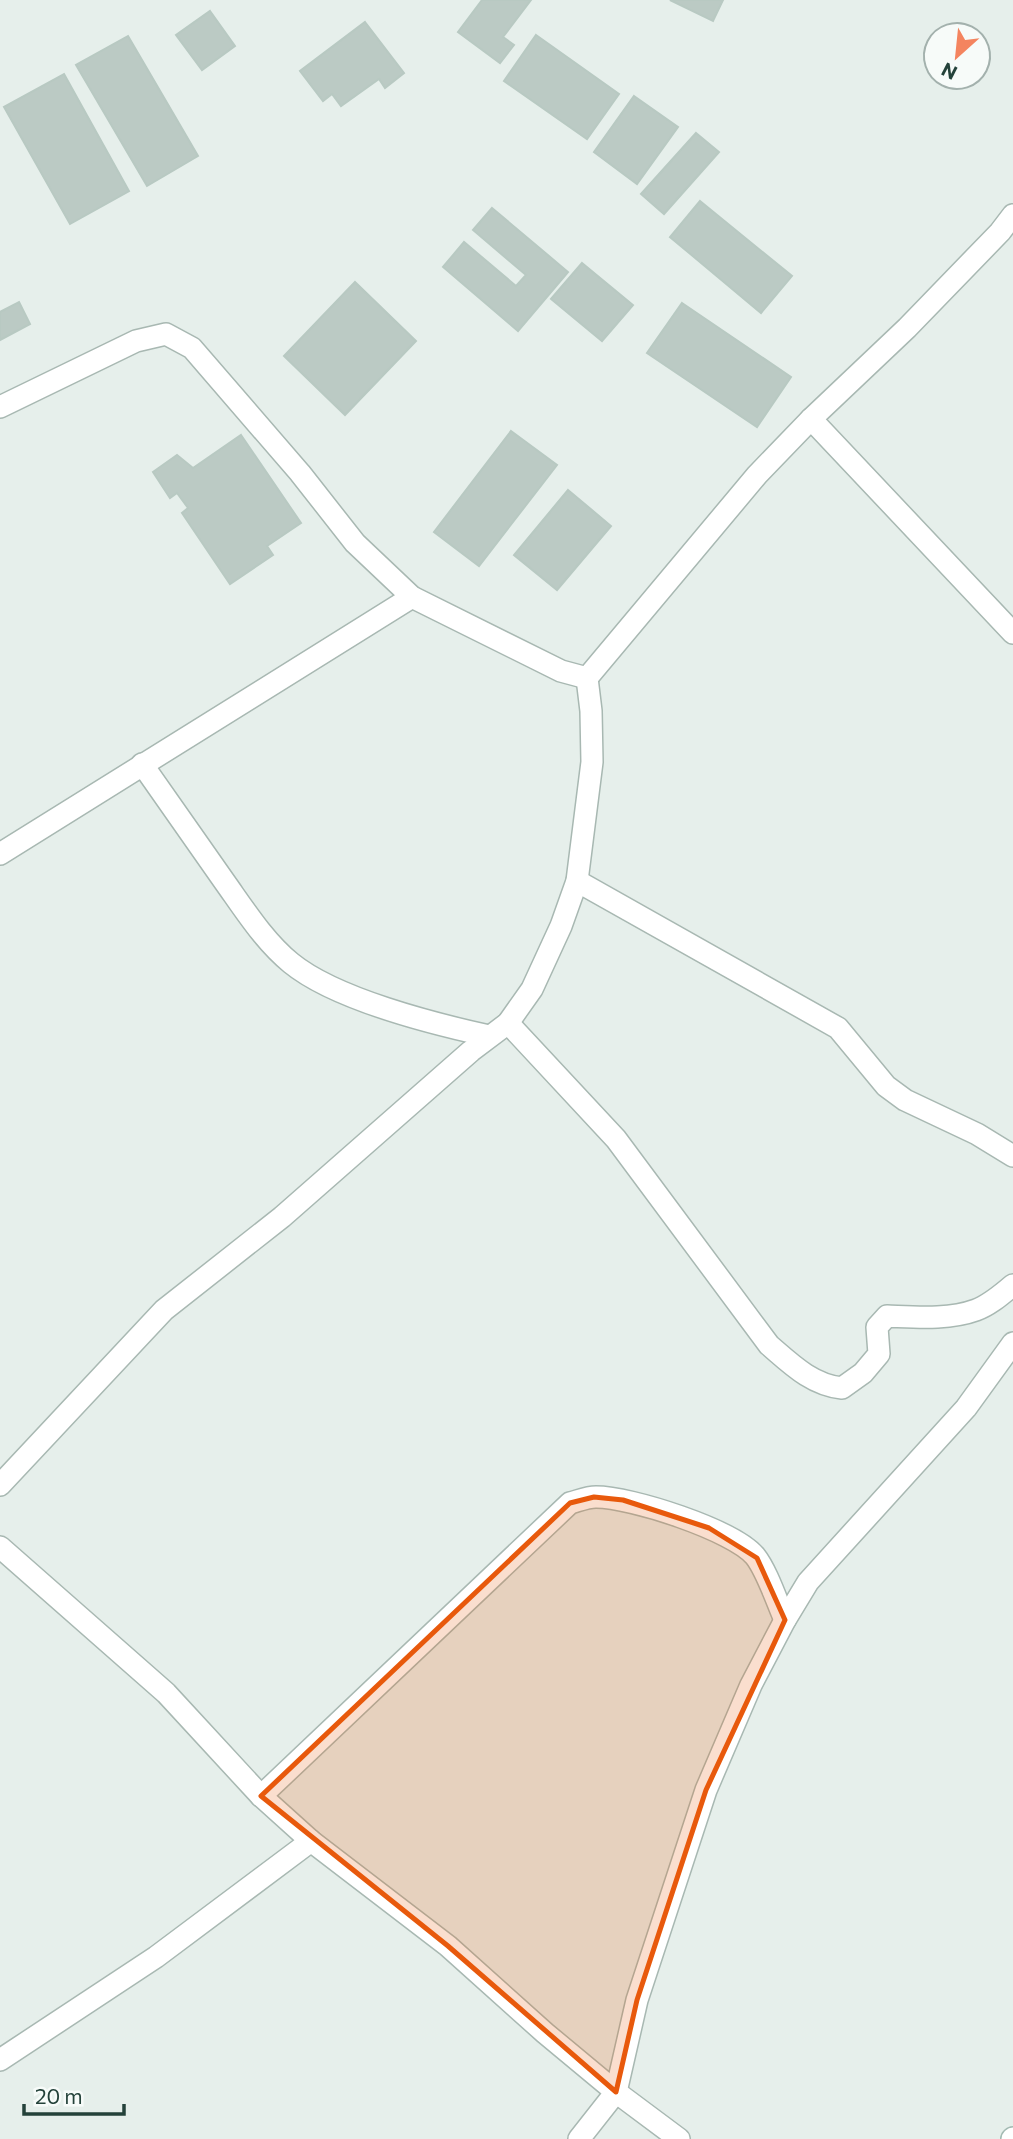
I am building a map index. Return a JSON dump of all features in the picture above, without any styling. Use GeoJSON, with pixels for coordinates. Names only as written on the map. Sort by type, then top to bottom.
{"type":"FeatureCollection","features":[{"type":"Feature","properties":{"kind":"street"},"geometry":{"type":"LineString","coordinates":[[0,1485],[164,1310],[282,1217],[489,1036],[509,1023],[532,989],[578,881],[592,762],[587,678],[757,475],[811,419],[907,328],[1000,232],[1013,215]]}},
{"type":"Feature","properties":{"kind":"street"},"geometry":{"type":"LineString","coordinates":[[0,407],[136,341],[166,334],[192,348],[300,473],[355,543],[412,597],[561,671],[587,678]]}},
{"type":"Feature","properties":{"kind":"street"},"geometry":{"type":"LineString","coordinates":[[811,419],[1013,633]]}},
{"type":"Feature","properties":{"kind":"street"},"geometry":{"type":"LineString","coordinates":[[0,854],[412,597]]}},
{"type":"Feature","properties":{"kind":"street"},"geometry":{"type":"LineString","coordinates":[[142,764],[254,923],[291,963],[324,984],[352,996],[442,1026],[489,1036]]}},
{"type":"Feature","properties":{"kind":"street"},"geometry":{"type":"LineString","coordinates":[[578,881],[838,1028],[887,1086],[905,1100],[977,1134],[1013,1156]]}},
{"type":"Feature","properties":{"kind":"street"},"geometry":{"type":"LineString","coordinates":[[509,1023],[616,1139],[769,1345],[794,1368],[812,1379],[842,1388],[863,1373],[879,1354],[877,1327],[887,1316],[940,1316],[974,1311],[1013,1286]]}},
{"type":"Feature","properties":{"kind":"street"},"geometry":{"type":"LineString","coordinates":[[579,2139],[616,2092],[637,2000],[706,1790],[751,1685],[785,1620],[808,1582],[966,1408],[1013,1343]]}},
{"type":"Feature","properties":{"kind":"street"},"geometry":{"type":"LineString","coordinates":[[261,1796],[570,1503],[594,1497],[623,1500],[718,1533],[747,1548],[757,1558],[785,1620]]}},
{"type":"Feature","properties":{"kind":"street"},"geometry":{"type":"LineString","coordinates":[[0,1547],[166,1693],[261,1796],[311,1841],[448,1946],[545,2034],[679,2139]]}},
{"type":"Feature","properties":{"kind":"street"},"geometry":{"type":"LineString","coordinates":[[0,2060],[156,1957],[311,1841]]}},
{"type":"Feature","properties":{"kind":"highlighted area"},"geometry":{"type":"Polygon","coordinates":[[[594,1497],[623,1500],[709,1528],[757,1558],[785,1620],[706,1790],[637,2000],[616,2092],[448,1946],[261,1796],[570,1503],[594,1497]]]}},
{"type":"Feature","properties":{"kind":"building"},"geometry":{"type":"Polygon","coordinates":[[[482,0],[531,0],[503,37],[514,45],[500,63],[458,32],[482,0]]]}},
{"type":"Feature","properties":{"kind":"building"},"geometry":{"type":"Polygon","coordinates":[[[670,0],[723,0],[713,21],[670,0]]]}},
{"type":"Feature","properties":{"kind":"building"},"geometry":{"type":"Polygon","coordinates":[[[210,11],[235,46],[202,70],[176,35],[210,11]]]}},
{"type":"Feature","properties":{"kind":"building"},"geometry":{"type":"Polygon","coordinates":[[[365,22],[404,73],[385,88],[379,79],[341,106],[332,94],[323,101],[300,71],[365,22]]]}},
{"type":"Feature","properties":{"kind":"building"},"geometry":{"type":"Polygon","coordinates":[[[536,35],[619,94],[587,139],[504,81],[536,35]]]}},
{"type":"Feature","properties":{"kind":"building"},"geometry":{"type":"Polygon","coordinates":[[[128,36],[198,156],[147,186],[76,65],[128,36]]]}},
{"type":"Feature","properties":{"kind":"building"},"geometry":{"type":"Polygon","coordinates":[[[64,74],[129,191],[70,224],[4,107],[64,74]]]}},
{"type":"Feature","properties":{"kind":"building"},"geometry":{"type":"Polygon","coordinates":[[[634,96],[678,127],[637,184],[594,152],[634,96]]]}},
{"type":"Feature","properties":{"kind":"building"},"geometry":{"type":"Polygon","coordinates":[[[696,133],[719,152],[664,214],[641,194],[696,133]]]}},
{"type":"Feature","properties":{"kind":"building"},"geometry":{"type":"Polygon","coordinates":[[[700,201],[792,276],[761,313],[670,237],[700,201]]]}},
{"type":"Feature","properties":{"kind":"building"},"geometry":{"type":"Polygon","coordinates":[[[492,208],[568,272],[518,331],[443,267],[464,242],[516,286],[526,275],[473,230],[492,208]]]}},
{"type":"Feature","properties":{"kind":"building"},"geometry":{"type":"Polygon","coordinates":[[[582,263],[633,305],[602,341],[551,299],[582,263]]]}},
{"type":"Feature","properties":{"kind":"building"},"geometry":{"type":"Polygon","coordinates":[[[355,282],[416,341],[345,415],[284,356],[355,282]]]}},
{"type":"Feature","properties":{"kind":"building"},"geometry":{"type":"Polygon","coordinates":[[[19,302],[30,324],[0,340],[0,312],[19,302]]]}},
{"type":"Feature","properties":{"kind":"building"},"geometry":{"type":"Polygon","coordinates":[[[682,303],[791,377],[757,427],[647,353],[682,303]]]}},
{"type":"Feature","properties":{"kind":"building"},"geometry":{"type":"Polygon","coordinates":[[[511,431],[557,465],[479,566],[434,532],[511,431]]]}},
{"type":"Feature","properties":{"kind":"building"},"geometry":{"type":"Polygon","coordinates":[[[241,435],[301,523],[267,546],[273,555],[230,584],[182,513],[188,508],[177,493],[170,498],[153,472],[177,455],[193,468],[241,435]]]}},
{"type":"Feature","properties":{"kind":"building"},"geometry":{"type":"Polygon","coordinates":[[[568,490],[611,526],[557,590],[514,555],[568,490]]]}}]}
